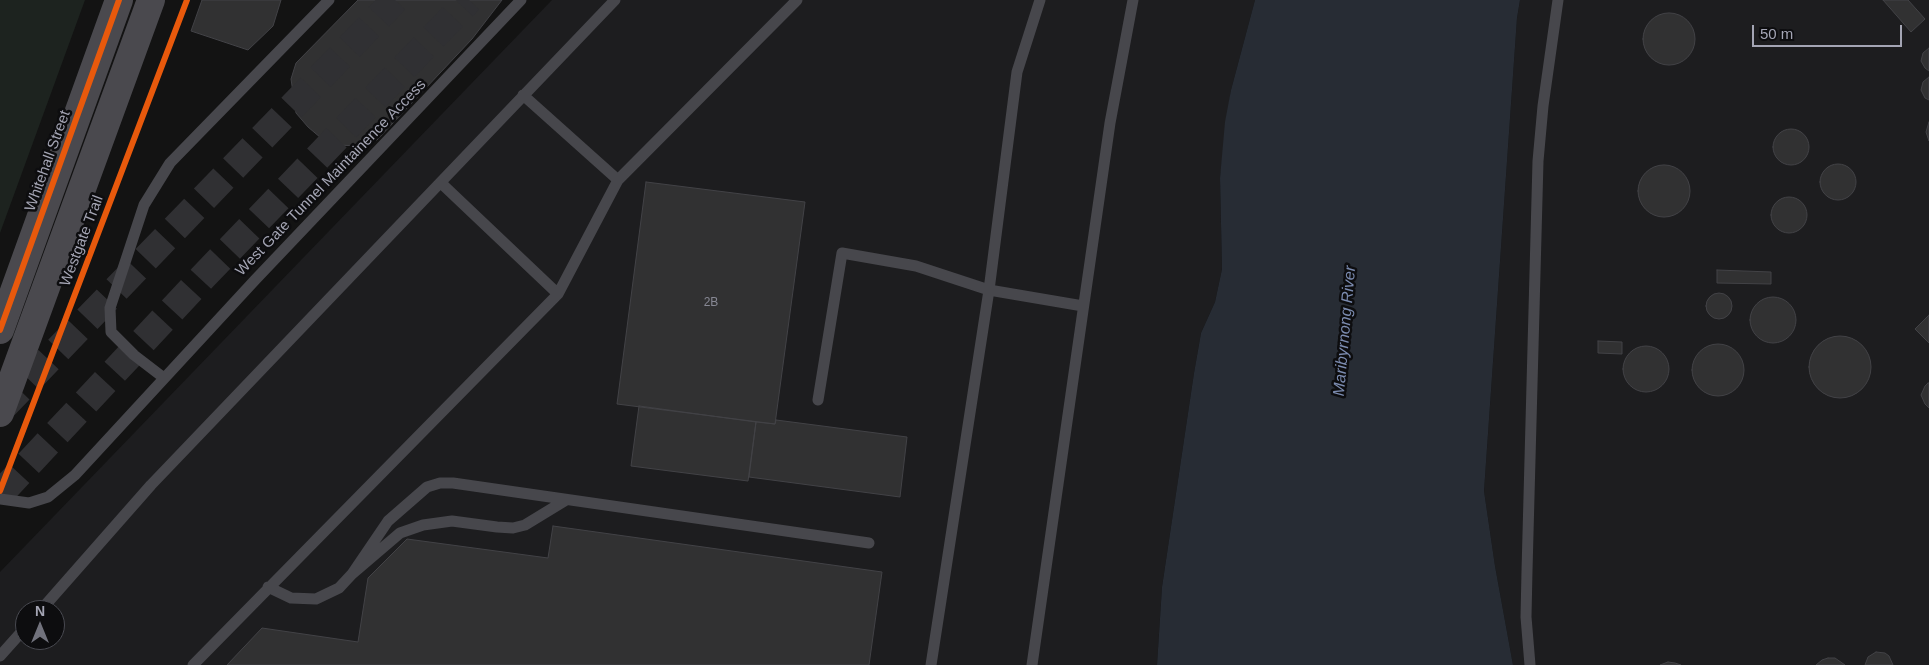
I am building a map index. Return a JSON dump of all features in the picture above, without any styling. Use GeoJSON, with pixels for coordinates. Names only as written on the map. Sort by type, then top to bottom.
{"type":"FeatureCollection","features":[{"type":"Feature","properties":{"kind":"main road","name":"Whitehall Street"},"geometry":{"type":"LineString","coordinates":[[0,330],[119,0]]}},
{"type":"Feature","properties":{"kind":"main road"},"geometry":{"type":"LineString","coordinates":[[0,413],[151,0]]}},
{"type":"Feature","properties":{"kind":"lane"},"geometry":{"type":"LineString","coordinates":[[164,378],[134,355],[111,332],[110,308],[144,205],[170,163],[329,0]]}},
{"type":"Feature","properties":{"kind":"lane","name":"West Gate Tunnel Maintainence Access"},"geometry":{"type":"LineString","coordinates":[[0,499],[29,504],[48,498],[75,475],[255,280],[521,0]]}},
{"type":"Feature","properties":{"kind":"lane"},"geometry":{"type":"LineString","coordinates":[[50,600],[151,485],[614,0]]}},
{"type":"Feature","properties":{"kind":"lane"},"geometry":{"type":"LineString","coordinates":[[193,665],[558,294],[618,180],[797,0]]}},
{"type":"Feature","properties":{"kind":"lane"},"geometry":{"type":"LineString","coordinates":[[931,665],[989,290],[1016,72],[1040,0]]}},
{"type":"Feature","properties":{"kind":"lane"},"geometry":{"type":"LineString","coordinates":[[1032,665],[1110,123],[1134,0]]}},
{"type":"Feature","properties":{"kind":"lane"},"geometry":{"type":"LineString","coordinates":[[1530,665],[1526,617],[1538,161],[1543,106],[1558,0]]}},
{"type":"Feature","properties":{"kind":"lane"},"geometry":{"type":"LineString","coordinates":[[523,95],[618,180]]}},
{"type":"Feature","properties":{"kind":"lane"},"geometry":{"type":"LineString","coordinates":[[441,183],[558,294]]}},
{"type":"Feature","properties":{"kind":"lane"},"geometry":{"type":"LineString","coordinates":[[818,400],[842,253],[916,266],[989,290],[1083,306]]}},
{"type":"Feature","properties":{"kind":"lane"},"geometry":{"type":"LineString","coordinates":[[352,574],[388,521],[427,487],[440,482],[869,543]]}},
{"type":"Feature","properties":{"kind":"lane"},"geometry":{"type":"LineString","coordinates":[[268,588],[291,598],[316,599],[339,588],[352,574],[400,533],[424,525],[452,521],[512,528],[525,525],[566,500]]}},
{"type":"Feature","properties":{"kind":"lane"},"geometry":{"type":"LineString","coordinates":[[0,656],[15,639]]}},
{"type":"Feature","properties":{"kind":"shaded area"},"geometry":{"type":"Polygon","coordinates":[[[0,0],[85,0],[0,233],[0,0]]]}},
{"type":"Feature","properties":{"kind":"shaded area"},"geometry":{"type":"Polygon","coordinates":[[[552,0],[1255,0],[1231,90],[1220,178],[1222,269],[1215,302],[1201,333],[1194,373],[1162,587],[1157,665],[0,665],[0,572],[552,0]]]}},
{"type":"Feature","properties":{"kind":"shaded area"},"geometry":{"type":"Polygon","coordinates":[[[1520,0],[1929,0],[1929,665],[1513,665],[1484,491],[1517,18],[1520,0]]]}},
{"type":"Feature","properties":{"kind":"water","name":"Maribyrnong River"},"geometry":{"type":"Polygon","coordinates":[[[1255,0],[1520,0],[1517,18],[1484,491],[1513,665],[1157,665],[1162,587],[1194,373],[1201,333],[1215,302],[1222,269],[1220,178],[1225,122],[1231,90],[1255,0]]]}},
{"type":"Feature","properties":{"kind":"building"},"geometry":{"type":"Polygon","coordinates":[[[202,0],[281,0],[273,26],[248,50],[191,31],[202,0]]]}},
{"type":"Feature","properties":{"kind":"building"},"geometry":{"type":"Polygon","coordinates":[[[358,0],[502,0],[472,39],[377,140],[357,146],[339,145],[321,138],[296,113],[291,79],[296,63],[358,0]]]}},
{"type":"Feature","properties":{"kind":"building"},"geometry":{"type":"Polygon","coordinates":[[[1883,0],[1908,0],[1925,19],[1911,32],[1883,0]]]}},
{"type":"Feature","properties":{"kind":"building"},"geometry":{"type":"Polygon","coordinates":[[[1664,13],[1674,13],[1688,20],[1695,34],[1695,44],[1688,58],[1674,65],[1664,65],[1654,61],[1647,54],[1643,44],[1643,34],[1647,24],[1654,17],[1664,13]]]}},
{"type":"Feature","properties":{"kind":"building"},"geometry":{"type":"Polygon","coordinates":[[[1929,48],[1929,71],[1921,61],[1923,53],[1929,48]]]}},
{"type":"Feature","properties":{"kind":"building"},"geometry":{"type":"Polygon","coordinates":[[[1929,77],[1929,100],[1925,98],[1921,90],[1923,82],[1929,77]]]}},
{"type":"Feature","properties":{"kind":"building"},"geometry":{"type":"Polygon","coordinates":[[[1929,122],[1929,141],[1926,132],[1929,122]]]}},
{"type":"Feature","properties":{"kind":"building"},"geometry":{"type":"Polygon","coordinates":[[[1791,129],[1798,130],[1804,134],[1808,140],[1808,154],[1804,160],[1798,164],[1791,165],[1784,164],[1778,160],[1774,154],[1773,147],[1774,140],[1778,134],[1784,130],[1791,129]]]}},
{"type":"Feature","properties":{"kind":"building"},"geometry":{"type":"Polygon","coordinates":[[[1838,164],[1845,165],[1851,169],[1855,175],[1855,189],[1851,195],[1845,199],[1838,200],[1831,199],[1825,195],[1821,189],[1820,182],[1821,175],[1825,169],[1831,165],[1838,164]]]}},
{"type":"Feature","properties":{"kind":"building"},"geometry":{"type":"Polygon","coordinates":[[[1659,165],[1669,165],[1683,172],[1690,186],[1690,196],[1683,210],[1669,217],[1659,217],[1649,213],[1642,206],[1638,196],[1638,186],[1642,176],[1649,169],[1659,165]]]}},
{"type":"Feature","properties":{"kind":"building"},"geometry":{"type":"Polygon","coordinates":[[[646,182],[805,202],[775,424],[617,404],[646,182]]]}},
{"type":"Feature","properties":{"kind":"building"},"geometry":{"type":"Polygon","coordinates":[[[1789,197],[1796,198],[1802,202],[1806,208],[1806,222],[1802,228],[1796,232],[1789,233],[1782,232],[1776,228],[1772,222],[1771,215],[1772,208],[1776,202],[1782,198],[1789,197]]]}},
{"type":"Feature","properties":{"kind":"building"},"geometry":{"type":"Polygon","coordinates":[[[1717,270],[1771,272],[1771,284],[1717,283],[1717,270]]]}},
{"type":"Feature","properties":{"kind":"building"},"geometry":{"type":"Polygon","coordinates":[[[1719,293],[1728,297],[1732,306],[1728,315],[1719,319],[1710,315],[1706,306],[1710,297],[1719,293]]]}},
{"type":"Feature","properties":{"kind":"building"},"geometry":{"type":"Polygon","coordinates":[[[1773,297],[1786,301],[1792,307],[1796,320],[1792,333],[1786,339],[1773,343],[1760,339],[1754,333],[1750,320],[1754,307],[1760,301],[1773,297]]]}},
{"type":"Feature","properties":{"kind":"building"},"geometry":{"type":"Polygon","coordinates":[[[1929,315],[1929,343],[1915,329],[1929,315]]]}},
{"type":"Feature","properties":{"kind":"building"},"geometry":{"type":"Polygon","coordinates":[[[1840,336],[1852,338],[1862,345],[1869,355],[1871,367],[1869,379],[1862,389],[1852,396],[1840,398],[1828,396],[1818,389],[1811,379],[1809,367],[1811,355],[1818,345],[1828,338],[1840,336]]]}},
{"type":"Feature","properties":{"kind":"building"},"geometry":{"type":"Polygon","coordinates":[[[1598,341],[1622,342],[1622,354],[1598,353],[1598,341]]]}},
{"type":"Feature","properties":{"kind":"building"},"geometry":{"type":"Polygon","coordinates":[[[1713,344],[1723,344],[1737,351],[1744,365],[1744,375],[1737,389],[1723,396],[1713,396],[1703,392],[1696,385],[1692,375],[1692,365],[1696,355],[1703,348],[1713,344]]]}},
{"type":"Feature","properties":{"kind":"building"},"geometry":{"type":"Polygon","coordinates":[[[1646,346],[1659,350],[1665,356],[1669,369],[1665,382],[1659,388],[1646,392],[1633,388],[1627,382],[1623,369],[1627,356],[1633,350],[1646,346]]]}},
{"type":"Feature","properties":{"kind":"building"},"geometry":{"type":"Polygon","coordinates":[[[1929,383],[1929,408],[1921,395],[1929,383]]]}},
{"type":"Feature","properties":{"kind":"building"},"geometry":{"type":"Polygon","coordinates":[[[639,406],[756,422],[748,481],[631,466],[639,406]]]}},
{"type":"Feature","properties":{"kind":"building"},"geometry":{"type":"Polygon","coordinates":[[[776,420],[907,437],[900,497],[749,477],[756,422],[775,424],[776,420]]]}},
{"type":"Feature","properties":{"kind":"building"},"geometry":{"type":"Polygon","coordinates":[[[553,526],[882,572],[869,665],[227,665],[262,628],[358,642],[368,578],[407,539],[548,558],[553,526]]]}},
{"type":"Feature","properties":{"kind":"building"},"geometry":{"type":"Polygon","coordinates":[[[1876,652],[1885,653],[1889,656],[1893,665],[1865,665],[1868,657],[1876,652]]]}},
{"type":"Feature","properties":{"kind":"building"},"geometry":{"type":"Polygon","coordinates":[[[1828,658],[1835,658],[1845,665],[1816,665],[1828,658]]]}},
{"type":"Feature","properties":{"kind":"building"},"geometry":{"type":"Polygon","coordinates":[[[1668,662],[1675,663],[1681,665],[1660,665],[1668,662]]]}},
{"type":"Feature","properties":{"kind":"tunnel"},"geometry":{"type":"LineString","coordinates":[[0,410],[395,0]]}},
{"type":"Feature","properties":{"kind":"tunnel"},"geometry":{"type":"LineString","coordinates":[[0,494],[202,278],[469,0]]}},
{"type":"Feature","properties":{"kind":"cycle path"},"geometry":{"type":"LineString","coordinates":[[0,330],[119,0]]}},
{"type":"Feature","properties":{"kind":"cycle path","name":"Westgate Trail"},"geometry":{"type":"LineString","coordinates":[[0,491],[187,0]]}}]}
